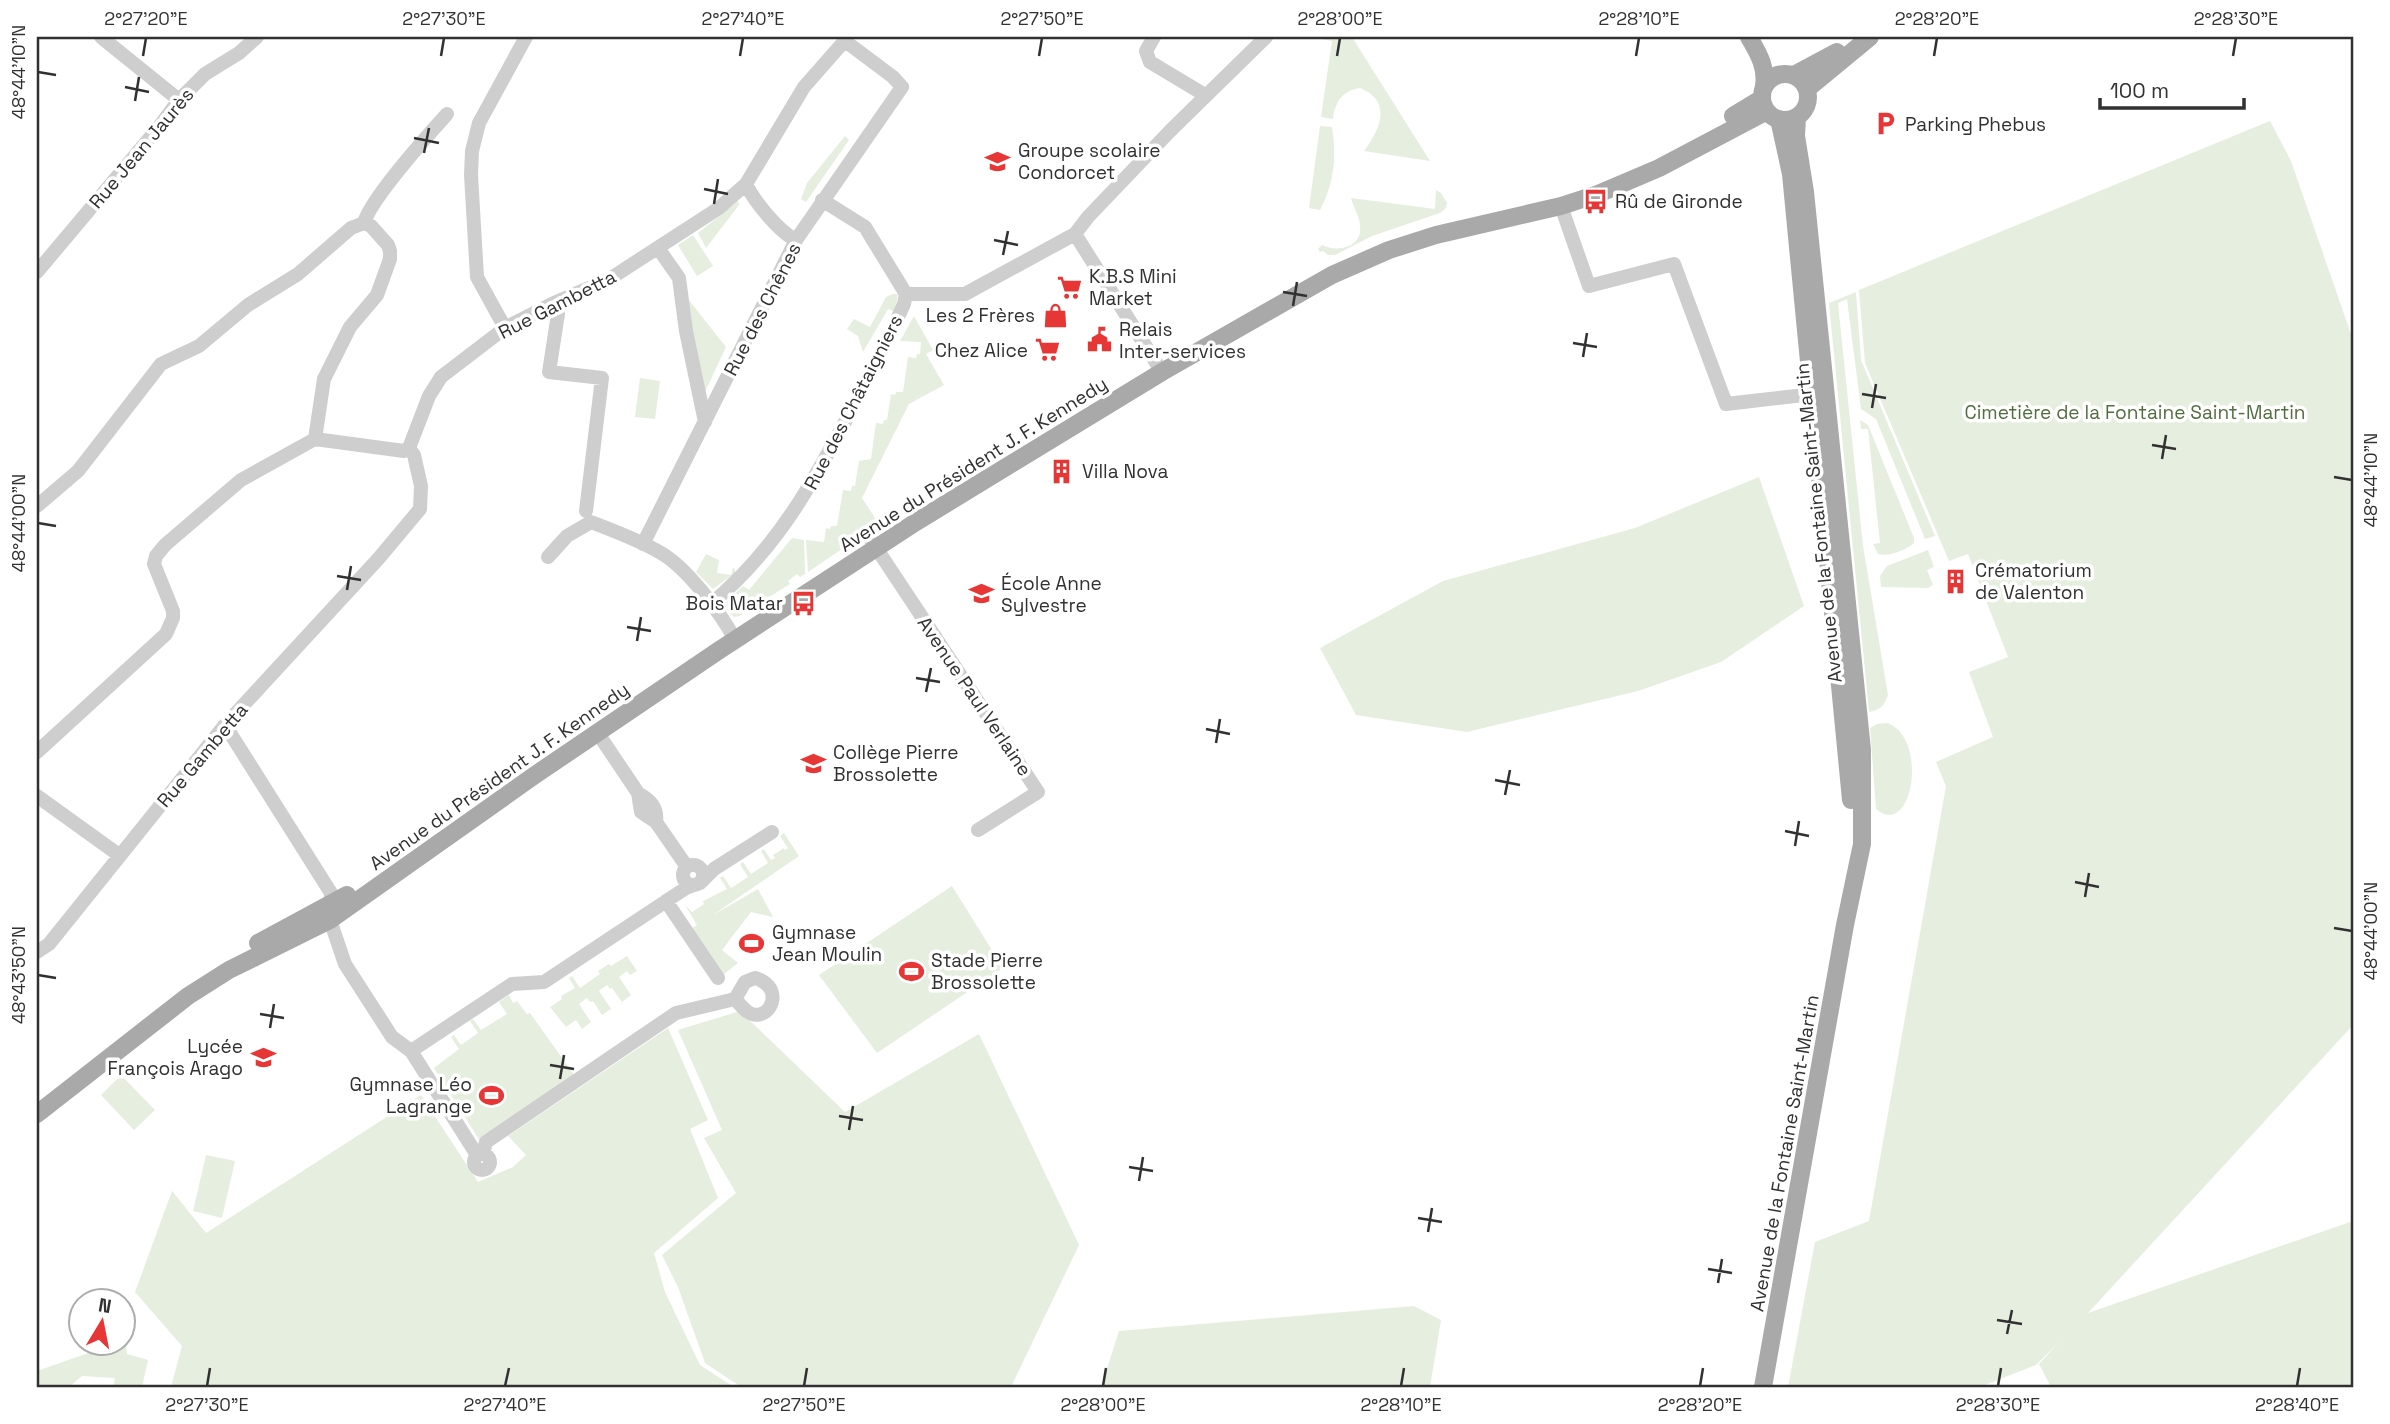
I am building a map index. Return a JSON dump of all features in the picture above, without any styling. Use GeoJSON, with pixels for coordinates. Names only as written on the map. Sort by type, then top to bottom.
{"type":"FeatureCollection","features":[{"type":"Feature","properties":{"kind":"main road","name":"Avenue de la Fontaine Saint-Martin"},"geometry":{"type":"LineString","coordinates":[[1749,37],[1763,64],[1791,174],[1863,750],[1862,844],[1845,925],[1763,1387]]}},
{"type":"Feature","properties":{"kind":"main road"},"geometry":{"type":"LineString","coordinates":[[1761,37],[1787,74],[1807,89],[1808,102],[1802,113],[1773,106],[1773,76],[1787,74],[1868,38]]}},
{"type":"Feature","properties":{"kind":"main road"},"geometry":{"type":"LineString","coordinates":[[1807,89],[1868,38]]}},
{"type":"Feature","properties":{"kind":"main road","name":"Avenue du Président J. F. Kennedy"},"geometry":{"type":"LineString","coordinates":[[331,912],[584,729],[1110,392],[1160,369],[1332,275],[1389,250],[1436,235],[1561,206],[1598,194],[1659,168],[1773,106]]}},
{"type":"Feature","properties":{"kind":"main road","name":"Avenue du Président J. F. Kennedy"},"geometry":{"type":"LineString","coordinates":[[1160,369],[1189,345],[1330,265],[1386,241],[1434,226],[1549,200],[1605,181],[1773,106]]}},
{"type":"Feature","properties":{"kind":"main road","name":"Avenue de la Fontaine Saint-Martin"},"geometry":{"type":"LineString","coordinates":[[1825,446],[1854,836],[1845,925]]}},
{"type":"Feature","properties":{"kind":"main road","name":"Avenue du Président J. F. Kennedy"},"geometry":{"type":"LineString","coordinates":[[331,912],[597,732],[733,636]]}},
{"type":"Feature","properties":{"kind":"main road"},"geometry":{"type":"LineString","coordinates":[[1841,674],[1848,715],[1853,720],[1859,720]]}},
{"type":"Feature","properties":{"kind":"main road"},"geometry":{"type":"LineString","coordinates":[[37,1102],[153,1011],[217,966],[331,912]]}},
{"type":"Feature","properties":{"kind":"main road"},"geometry":{"type":"LineString","coordinates":[[37,1114],[188,996],[331,912]]}},
{"type":"Feature","properties":{"kind":"street"},"geometry":{"type":"LineString","coordinates":[[101,37],[179,100]]}},
{"type":"Feature","properties":{"kind":"street","name":"Rue Jean Jaurès"},"geometry":{"type":"LineString","coordinates":[[37,272],[179,100],[205,74],[239,53],[257,37]]}},
{"type":"Feature","properties":{"kind":"street"},"geometry":{"type":"LineString","coordinates":[[505,328],[477,277],[472,151],[479,123],[526,37]]}},
{"type":"Feature","properties":{"kind":"street"},"geometry":{"type":"LineString","coordinates":[[1154,37],[1146,51],[1150,62],[1205,95]]}},
{"type":"Feature","properties":{"kind":"street"},"geometry":{"type":"LineString","coordinates":[[906,294],[965,294],[1076,234],[1088,216],[1205,95],[1266,37]]}},
{"type":"Feature","properties":{"kind":"street","name":"Rue Gambetta"},"geometry":{"type":"LineString","coordinates":[[37,953],[49,944],[225,725],[379,558],[420,509],[421,486],[414,455],[409,448],[429,396],[441,377],[505,328],[608,280],[719,208],[746,184],[804,87],[847,39]]}},
{"type":"Feature","properties":{"kind":"street","name":"Rue des Chênes"},"geometry":{"type":"LineString","coordinates":[[643,544],[796,240],[902,87],[847,39]]}},
{"type":"Feature","properties":{"kind":"street"},"geometry":{"type":"LineString","coordinates":[[364,223],[400,170],[447,114]]}},
{"type":"Feature","properties":{"kind":"street"},"geometry":{"type":"LineString","coordinates":[[746,184],[776,223],[789,237],[796,240]]}},
{"type":"Feature","properties":{"kind":"street","name":"Rue des Châtaigniers"},"geometry":{"type":"LineString","coordinates":[[711,604],[739,581],[795,513],[889,335],[906,294],[864,226],[822,200]]}},
{"type":"Feature","properties":{"kind":"street"},"geometry":{"type":"LineString","coordinates":[[1561,206],[1588,286],[1674,264],[1726,404],[1819,394]]}},
{"type":"Feature","properties":{"kind":"street"},"geometry":{"type":"LineString","coordinates":[[37,506],[78,471],[161,364],[199,346],[248,305],[298,274],[351,228],[364,223],[371,226],[388,245],[390,259],[377,295],[349,327],[324,379],[315,439]]}},
{"type":"Feature","properties":{"kind":"street"},"geometry":{"type":"LineString","coordinates":[[1076,234],[1160,369]]}},
{"type":"Feature","properties":{"kind":"street"},"geometry":{"type":"LineString","coordinates":[[658,248],[679,278],[686,331],[705,422]]}},
{"type":"Feature","properties":{"kind":"street"},"geometry":{"type":"LineString","coordinates":[[554,303],[558,314],[550,372],[602,378],[586,511]]}},
{"type":"Feature","properties":{"kind":"street"},"geometry":{"type":"LineString","coordinates":[[37,752],[171,627],[171,602],[154,564],[156,556],[165,545],[241,480],[315,439],[404,451],[409,448]]}},
{"type":"Feature","properties":{"kind":"street"},"geometry":{"type":"LineString","coordinates":[[548,557],[568,536],[590,522],[643,544],[664,554],[685,574],[711,604],[733,636]]}},
{"type":"Feature","properties":{"kind":"street","name":"Avenue Paul Verlaine"},"geometry":{"type":"LineString","coordinates":[[874,544],[1038,792],[978,830]]}},
{"type":"Feature","properties":{"kind":"street"},"geometry":{"type":"LineString","coordinates":[[225,725],[331,893],[331,912],[345,964],[392,1037],[411,1051],[480,1155],[486,1142],[676,1013],[735,999]]}},
{"type":"Feature","properties":{"kind":"street"},"geometry":{"type":"LineString","coordinates":[[597,732],[638,793],[641,812],[656,822],[701,868]]}},
{"type":"Feature","properties":{"kind":"street"},"geometry":{"type":"LineString","coordinates":[[37,796],[119,855]]}},
{"type":"Feature","properties":{"kind":"street"},"geometry":{"type":"LineString","coordinates":[[696,885],[688,885],[683,879],[684,871],[701,868],[772,832]]}},
{"type":"Feature","properties":{"kind":"street"},"geometry":{"type":"LineString","coordinates":[[696,885],[701,868]]}},
{"type":"Feature","properties":{"kind":"street"},"geometry":{"type":"LineString","coordinates":[[411,1051],[512,984],[544,982],[686,888],[696,885]]}},
{"type":"Feature","properties":{"kind":"street"},"geometry":{"type":"LineString","coordinates":[[666,901],[718,978]]}},
{"type":"Feature","properties":{"kind":"green space"},"geometry":{"type":"Polygon","coordinates":[[[1314,37],[1352,37],[1430,161],[1364,151],[1375,134],[1380,108],[1377,100],[1360,88],[1349,91],[1341,98],[1333,119],[1321,117],[1332,41],[1314,37]]]}},
{"type":"Feature","properties":{"kind":"green space","name":"Cimetière de la Fontaine Saint-Martin"},"geometry":{"type":"Polygon","coordinates":[[[2270,121],[2291,161],[2353,340],[2353,1025],[2088,1313],[2353,1221],[2353,1387],[2051,1387],[2039,1364],[2060,1341],[2036,1365],[1980,1387],[1788,1387],[1815,1242],[1869,1221],[1946,786],[1936,762],[1993,737],[1969,672],[2008,657],[1968,554],[1949,561],[1865,363],[1859,290],[2270,121]]]}},
{"type":"Feature","properties":{"kind":"green space"},"geometry":{"type":"Polygon","coordinates":[[[1320,126],[1332,127],[1334,149],[1331,180],[1320,210],[1309,208],[1320,126]]]}},
{"type":"Feature","properties":{"kind":"green space"},"geometry":{"type":"Polygon","coordinates":[[[845,136],[849,140],[806,202],[801,199],[807,183],[845,136]]]}},
{"type":"Feature","properties":{"kind":"green space"},"geometry":{"type":"Polygon","coordinates":[[[1436,190],[1447,203],[1440,213],[1372,236],[1335,255],[1328,255],[1318,249],[1322,245],[1342,248],[1358,239],[1360,223],[1351,198],[1435,209],[1436,190]]]}},
{"type":"Feature","properties":{"kind":"green space"},"geometry":{"type":"Polygon","coordinates":[[[738,201],[739,205],[706,248],[698,233],[738,201]]]}},
{"type":"Feature","properties":{"kind":"green space"},"geometry":{"type":"Polygon","coordinates":[[[693,235],[713,266],[697,276],[678,245],[693,235]]]}},
{"type":"Feature","properties":{"kind":"green space"},"geometry":{"type":"Polygon","coordinates":[[[1856,292],[1861,360],[1935,536],[1925,539],[1876,419],[1861,409],[1847,299],[1838,303],[1863,546],[1888,695],[1881,707],[1869,712],[1829,303],[1856,292]]]}},
{"type":"Feature","properties":{"kind":"green space"},"geometry":{"type":"Polygon","coordinates":[[[898,294],[895,312],[888,309],[863,352],[858,336],[847,329],[854,319],[870,327],[886,297],[898,294]]]}},
{"type":"Feature","properties":{"kind":"green space"},"geometry":{"type":"Polygon","coordinates":[[[688,299],[726,347],[704,394],[687,306],[688,299]]]}},
{"type":"Feature","properties":{"kind":"green space"},"geometry":{"type":"Polygon","coordinates":[[[914,316],[933,350],[926,354],[944,385],[909,404],[862,498],[879,524],[808,572],[806,540],[824,542],[826,528],[837,526],[843,490],[851,491],[852,486],[855,486],[859,461],[871,459],[876,423],[883,424],[884,420],[887,420],[891,394],[903,392],[908,357],[916,358],[917,354],[920,354],[921,342],[900,341],[914,316]]]}},
{"type":"Feature","properties":{"kind":"green space"},"geometry":{"type":"Polygon","coordinates":[[[640,378],[660,381],[655,419],[635,417],[640,378]]]}},
{"type":"Feature","properties":{"kind":"green space"},"geometry":{"type":"Polygon","coordinates":[[[1860,420],[1868,425],[1914,538],[1911,546],[1892,554],[1878,554],[1873,544],[1880,543],[1868,429],[1861,429],[1860,420]]]}},
{"type":"Feature","properties":{"kind":"green space"},"geometry":{"type":"Polygon","coordinates":[[[1759,477],[1804,606],[1721,662],[1638,691],[1467,732],[1356,715],[1320,648],[1443,581],[1635,528],[1759,477]]]}},
{"type":"Feature","properties":{"kind":"green space"},"geometry":{"type":"Polygon","coordinates":[[[792,538],[804,540],[805,574],[800,577],[797,574],[788,581],[790,584],[734,617],[725,608],[727,601],[743,586],[749,590],[792,538]]]}},
{"type":"Feature","properties":{"kind":"green space"},"geometry":{"type":"Polygon","coordinates":[[[1928,550],[1934,567],[1927,570],[1933,585],[1928,588],[1881,587],[1880,576],[1887,566],[1928,550]]]}},
{"type":"Feature","properties":{"kind":"green space"},"geometry":{"type":"Polygon","coordinates":[[[706,554],[719,560],[717,573],[731,575],[733,568],[735,569],[735,573],[713,589],[696,572],[706,554]]]}},
{"type":"Feature","properties":{"kind":"green space"},"geometry":{"type":"Polygon","coordinates":[[[1887,723],[1900,732],[1908,747],[1912,765],[1907,799],[1899,811],[1889,815],[1876,809],[1870,728],[1887,723]]]}},
{"type":"Feature","properties":{"kind":"green space"},"geometry":{"type":"Polygon","coordinates":[[[784,833],[799,856],[713,915],[758,889],[773,917],[751,912],[722,950],[738,963],[723,975],[691,929],[697,925],[685,905],[692,912],[704,904],[703,901],[727,889],[720,878],[723,876],[731,888],[748,877],[740,864],[743,862],[751,874],[768,863],[761,851],[764,849],[771,860],[775,858],[773,855],[788,848],[780,836],[784,833]]]}},
{"type":"Feature","properties":{"kind":"green space","name":"Stade Pierre Brossolette"},"geometry":{"type":"Polygon","coordinates":[[[952,886],[1003,968],[877,1053],[819,975],[952,886]]]}},
{"type":"Feature","properties":{"kind":"green space"},"geometry":{"type":"Polygon","coordinates":[[[627,956],[637,971],[630,975],[627,971],[619,977],[631,995],[622,1002],[607,985],[599,991],[611,1009],[602,1015],[593,1001],[590,1002],[587,998],[579,1004],[591,1022],[582,1029],[576,1020],[566,1027],[550,1007],[562,999],[561,996],[575,988],[569,978],[572,976],[580,988],[600,974],[598,971],[627,956]]]}},
{"type":"Feature","properties":{"kind":"green space"},"geometry":{"type":"Polygon","coordinates":[[[509,995],[513,1003],[517,1001],[527,1014],[530,1013],[575,1076],[480,1141],[434,1068],[459,1049],[451,1037],[454,1035],[461,1045],[478,1033],[470,1021],[473,1019],[481,1030],[507,1014],[499,1002],[509,995]]]}},
{"type":"Feature","properties":{"kind":"green space"},"geometry":{"type":"Polygon","coordinates":[[[740,1011],[845,1112],[979,1034],[1079,1245],[1011,1387],[741,1387],[705,1363],[678,1287],[662,1255],[736,1193],[704,1138],[722,1130],[678,1030],[740,1011]]]}},
{"type":"Feature","properties":{"kind":"green space"},"geometry":{"type":"Polygon","coordinates":[[[668,1028],[708,1120],[690,1129],[718,1198],[654,1253],[665,1292],[700,1365],[734,1387],[171,1387],[182,1346],[136,1293],[136,1289],[172,1191],[206,1233],[421,1095],[478,1182],[513,1167],[526,1155],[508,1136],[668,1028]]]}},
{"type":"Feature","properties":{"kind":"green space"},"geometry":{"type":"Polygon","coordinates":[[[121,1075],[155,1110],[134,1130],[101,1095],[121,1075]]]}},
{"type":"Feature","properties":{"kind":"green space"},"geometry":{"type":"Polygon","coordinates":[[[206,1155],[235,1161],[222,1218],[193,1211],[206,1155]]]}},
{"type":"Feature","properties":{"kind":"green space"},"geometry":{"type":"Polygon","coordinates":[[[1414,1306],[1441,1320],[1430,1387],[1101,1387],[1119,1331],[1414,1306]]]}},
{"type":"Feature","properties":{"kind":"green space"},"geometry":{"type":"Polygon","coordinates":[[[136,1357],[148,1360],[142,1387],[113,1387],[115,1378],[82,1376],[69,1387],[37,1387],[37,1371],[74,1358],[136,1357]]]}},
{"type":"Feature","properties":{"kind":"place","name":"Parking Phebus"},"geometry":{"type":"Point","coordinates":[1885,124]}},
{"type":"Feature","properties":{"kind":"place","name":"Groupe scolaire Condorcet"},"geometry":{"type":"Point","coordinates":[998,161]}},
{"type":"Feature","properties":{"kind":"place","name":"Rû de Gironde"},"geometry":{"type":"Point","coordinates":[1595,201]}},
{"type":"Feature","properties":{"kind":"place","name":"K.B.S Mini Market"},"geometry":{"type":"Point","coordinates":[1069,287]}},
{"type":"Feature","properties":{"kind":"place","name":"Les 2 Frères"},"geometry":{"type":"Point","coordinates":[1055,315]}},
{"type":"Feature","properties":{"kind":"place","name":"Relais Inter-services"},"geometry":{"type":"Point","coordinates":[1099,340]}},
{"type":"Feature","properties":{"kind":"place","name":"Chez Alice"},"geometry":{"type":"Point","coordinates":[1048,350]}},
{"type":"Feature","properties":{"kind":"place","name":"Villa Nova"},"geometry":{"type":"Point","coordinates":[1062,471]}},
{"type":"Feature","properties":{"kind":"place","name":"Crématorium de Valenton"},"geometry":{"type":"Point","coordinates":[1955,581]}},
{"type":"Feature","properties":{"kind":"place","name":"École Anne Sylvestre"},"geometry":{"type":"Point","coordinates":[981,594]}},
{"type":"Feature","properties":{"kind":"place","name":"Bois Matar"},"geometry":{"type":"Point","coordinates":[803,603]}},
{"type":"Feature","properties":{"kind":"place","name":"Collège Pierre Brossolette"},"geometry":{"type":"Point","coordinates":[813,763]}},
{"type":"Feature","properties":{"kind":"place","name":"Gymnase Jean Moulin"},"geometry":{"type":"Point","coordinates":[752,943]}},
{"type":"Feature","properties":{"kind":"place","name":"Stade Pierre Brossolette"},"geometry":{"type":"Point","coordinates":[911,971]}},
{"type":"Feature","properties":{"kind":"place","name":"Lycée François Arago"},"geometry":{"type":"Point","coordinates":[263,1057]}},
{"type":"Feature","properties":{"kind":"place","name":"Gymnase Léo Lagrange"},"geometry":{"type":"Point","coordinates":[492,1095]}}]}
